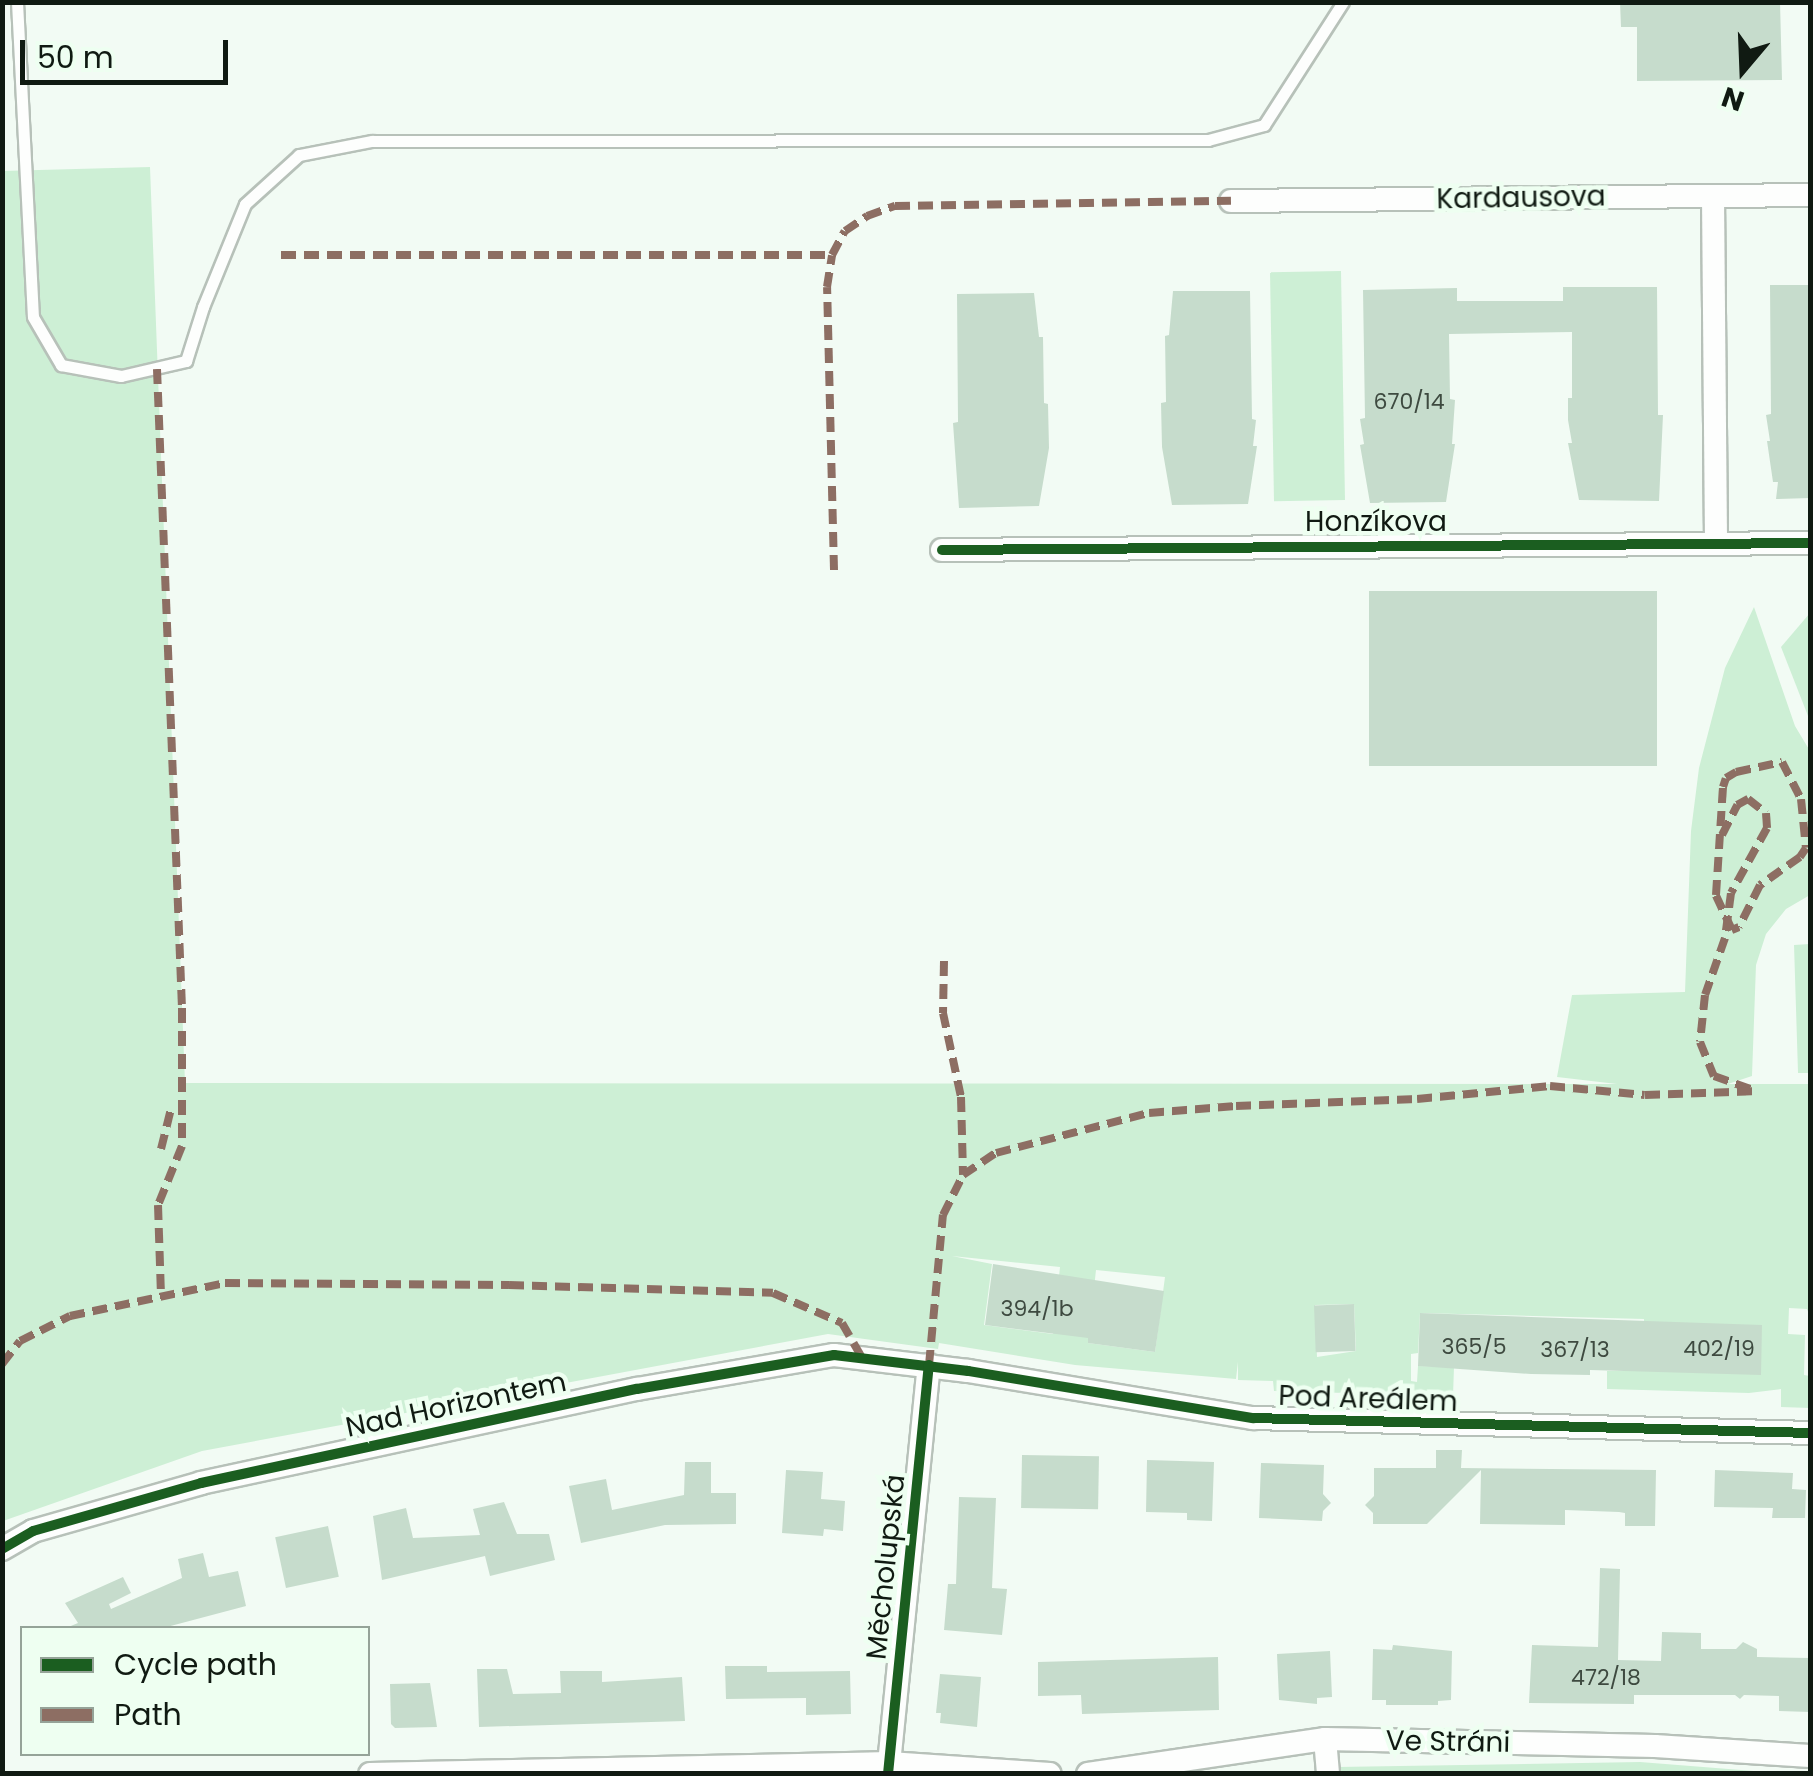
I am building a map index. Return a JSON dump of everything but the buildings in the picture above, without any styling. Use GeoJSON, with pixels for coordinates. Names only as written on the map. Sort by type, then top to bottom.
{"type":"FeatureCollection","features":[{"type":"Feature","properties":{"kind":"street","name":"Kardausova"},"geometry":{"type":"LineString","coordinates":[[1231,201],[1810,195]]}},
{"type":"Feature","properties":{"kind":"street"},"geometry":{"type":"LineString","coordinates":[[1713,196],[1716,544]]}},
{"type":"Feature","properties":{"kind":"street","name":"Honzíkova"},"geometry":{"type":"LineString","coordinates":[[942,550],[1810,543]]}},
{"type":"Feature","properties":{"kind":"street","name":"Nad Horizontem"},"geometry":{"type":"LineString","coordinates":[[2,1550],[32,1531],[201,1484],[637,1389],[834,1355],[928,1364]]}},
{"type":"Feature","properties":{"kind":"street","name":"Pod Areálem"},"geometry":{"type":"LineString","coordinates":[[928,1364],[1253,1418],[1810,1434]]}},
{"type":"Feature","properties":{"kind":"street","name":"Měcholupská"},"geometry":{"type":"LineString","coordinates":[[888,1768],[928,1364]]}},
{"type":"Feature","properties":{"kind":"street"},"geometry":{"type":"LineString","coordinates":[[1325,1740],[1328,1774]]}},
{"type":"Feature","properties":{"kind":"street","name":"Ve Stráni"},"geometry":{"type":"LineString","coordinates":[[1088,1774],[1325,1740],[1655,1746],[1810,1756]]}},
{"type":"Feature","properties":{"kind":"street"},"geometry":{"type":"LineString","coordinates":[[370,1774],[888,1768],[1050,1774]]}},
{"type":"Feature","properties":{"kind":"lane"},"geometry":{"type":"LineString","coordinates":[[17,2],[33,318],[61,365],[121,376],[186,361],[202,307],[245,204],[299,154],[372,140],[1208,140],[1264,125],[1342,2]]}},
{"type":"Feature","properties":{"kind":"green space"},"geometry":{"type":"Polygon","coordinates":[[[150,167],[185,1083],[1617,1084],[1557,1077],[1572,995],[1685,992],[1691,831],[1699,768],[1725,668],[1754,607],[1795,726],[1810,751],[1810,895],[1786,909],[1766,934],[1756,965],[1752,1076],[1728,1084],[1810,1084],[1810,1317],[1807,1309],[1789,1308],[1788,1334],[1805,1335],[1804,1375],[1810,1376],[1810,1408],[1781,1407],[1781,1389],[1749,1393],[1607,1389],[1607,1371],[1644,1371],[1644,1319],[1420,1313],[1418,1353],[1411,1354],[1411,1381],[1417,1382],[1418,1366],[1454,1367],[1453,1396],[1274,1391],[1273,1381],[1238,1380],[1238,1362],[1236,1379],[1075,1365],[939,1343],[938,1349],[828,1334],[202,1451],[3,1521],[2,171],[150,167]],[[952,1256],[992,1264],[984,1325],[1053,1334],[1060,1267],[952,1256]],[[1096,1270],[1088,1343],[1155,1352],[1165,1277],[1096,1270]],[[1354,1304],[1315,1305],[1317,1357],[1356,1351],[1354,1304]]]}},
{"type":"Feature","properties":{"kind":"green space"},"geometry":{"type":"Polygon","coordinates":[[[1341,271],[1345,500],[1274,501],[1270,272],[1341,271]]]}},
{"type":"Feature","properties":{"kind":"green space"},"geometry":{"type":"Polygon","coordinates":[[[1810,613],[1810,721],[1781,647],[1810,613]]]}},
{"type":"Feature","properties":{"kind":"green space"},"geometry":{"type":"Polygon","coordinates":[[[1810,944],[1810,1073],[1798,1073],[1794,945],[1810,944]]]}},
{"type":"Feature","properties":{"kind":"green space"},"geometry":{"type":"Polygon","coordinates":[[[1640,1762],[1779,1773],[1337,1774],[1337,1767],[1640,1762]]]}},
{"type":"Feature","properties":{"kind":"marked path"},"geometry":{"type":"LineString","coordinates":[[834,570],[827,287],[832,255],[845,231],[867,216],[895,206],[1231,201]]}},
{"type":"Feature","properties":{"kind":"marked path"},"geometry":{"type":"LineString","coordinates":[[281,255],[832,255]]}},
{"type":"Feature","properties":{"kind":"marked path"},"geometry":{"type":"LineString","coordinates":[[157,369],[182,1008],[182,1146],[158,1205],[161,1296]]}},
{"type":"Feature","properties":{"kind":"marked path"},"geometry":{"type":"LineString","coordinates":[[1782,762],[1801,799],[1806,848],[1800,857],[1760,885],[1739,927],[1732,930],[1716,895],[1723,787],[1726,778],[1736,772],[1782,762]]}},
{"type":"Feature","properties":{"kind":"marked path"},"geometry":{"type":"LineString","coordinates":[[1722,835],[1737,805],[1748,799],[1766,813],[1767,828],[1731,893],[1725,938],[1705,995],[1700,1042],[1714,1076],[1753,1090]]}},
{"type":"Feature","properties":{"kind":"marked path"},"geometry":{"type":"LineString","coordinates":[[944,961],[943,1013],[961,1097],[963,1175]]}},
{"type":"Feature","properties":{"kind":"marked path"},"geometry":{"type":"LineString","coordinates":[[929,1365],[943,1215],[963,1175],[996,1153],[1149,1113],[1417,1099],[1550,1086],[1645,1095],[1757,1091]]}},
{"type":"Feature","properties":{"kind":"marked path"},"geometry":{"type":"LineString","coordinates":[[161,1149],[172,1105]]}},
{"type":"Feature","properties":{"kind":"marked path"},"geometry":{"type":"LineString","coordinates":[[2,1364],[20,1341],[70,1316],[225,1283],[509,1285],[773,1293],[842,1323],[861,1356]]}},
{"type":"Feature","properties":{"kind":"cycle path"},"geometry":{"type":"LineString","coordinates":[[942,550],[1810,543]]}},
{"type":"Feature","properties":{"kind":"cycle path"},"geometry":{"type":"LineString","coordinates":[[2,1549],[33,1531],[201,1483],[637,1389],[834,1355],[968,1371],[1253,1418],[1810,1433]]}},
{"type":"Feature","properties":{"kind":"cycle path"},"geometry":{"type":"LineString","coordinates":[[888,1774],[929,1365]]}}]}
